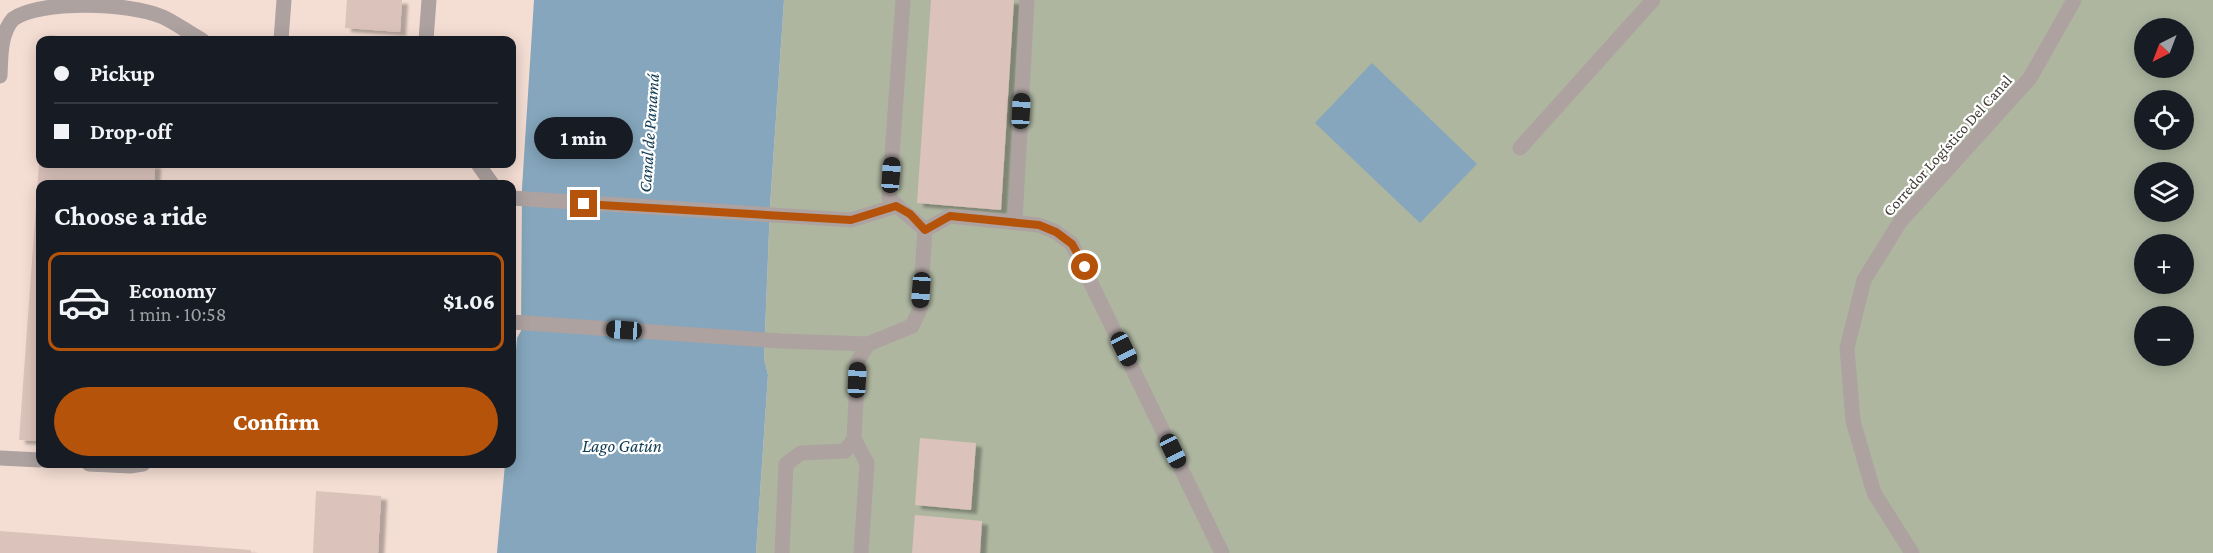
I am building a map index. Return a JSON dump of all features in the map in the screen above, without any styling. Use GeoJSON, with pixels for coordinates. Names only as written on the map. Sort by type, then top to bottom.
{"type":"FeatureCollection","features":[{"type":"Feature","properties":{"kind":"lane"},"geometry":{"type":"LineString","coordinates":[[0,76],[2,41],[13,20],[27,8],[51,0],[118,5],[140,10],[162,16],[195,36]]}},
{"type":"Feature","properties":{"kind":"lane"},"geometry":{"type":"LineString","coordinates":[[281,36],[284,0]]}},
{"type":"Feature","properties":{"kind":"lane"},"geometry":{"type":"LineString","coordinates":[[426,36],[429,0]]}},
{"type":"Feature","properties":{"kind":"lane"},"geometry":{"type":"LineString","coordinates":[[516,321],[781,341],[868,344],[912,326],[920,309],[925,230],[910,214],[896,206],[889,197],[903,0]]}},
{"type":"Feature","properties":{"kind":"lane"},"geometry":{"type":"LineString","coordinates":[[1015,222],[1028,0]]}},
{"type":"Feature","properties":{"kind":"lane"},"geometry":{"type":"LineString","coordinates":[[1520,148],[1653,0]]}},
{"type":"Feature","properties":{"kind":"lane","name":"Corredor Logístico Del Canal"},"geometry":{"type":"LineString","coordinates":[[1912,553],[1874,493],[1853,421],[1847,348],[1864,280],[1900,222],[2030,78],[2074,0]]}},
{"type":"Feature","properties":{"kind":"lane"},"geometry":{"type":"LineString","coordinates":[[516,199],[851,220],[896,206]]}},
{"type":"Feature","properties":{"kind":"lane"},"geometry":{"type":"LineString","coordinates":[[925,230],[950,216],[1015,222],[1039,225],[1056,232],[1072,244],[1222,553]]}},
{"type":"Feature","properties":{"kind":"lane"},"geometry":{"type":"LineString","coordinates":[[861,553],[867,463],[854,439],[858,361],[868,344]]}},
{"type":"Feature","properties":{"kind":"lane"},"geometry":{"type":"LineString","coordinates":[[782,553],[786,464],[801,453],[845,451],[854,439]]}},
{"type":"Feature","properties":{"kind":"lane"},"geometry":{"type":"LineString","coordinates":[[0,458],[36,460]]}},
{"type":"Feature","properties":{"kind":"green space"},"geometry":{"type":"Polygon","coordinates":[[[784,0],[2213,0],[2213,553],[756,553],[768,375],[764,358],[770,206],[784,0]]]}},
{"type":"Feature","properties":{"kind":"water"},"geometry":{"type":"Polygon","coordinates":[[[534,0],[784,0],[770,206],[764,358],[768,375],[756,553],[497,553],[505,468],[516,468],[516,350],[517,338],[521,331],[522,188],[534,0]]]}},
{"type":"Feature","properties":{"kind":"water"},"geometry":{"type":"Polygon","coordinates":[[[1372,63],[1477,164],[1420,223],[1315,123],[1372,63]]]}},
{"type":"Feature","properties":{"kind":"building"},"geometry":{"type":"Polygon","coordinates":[[[347,0],[402,0],[400,32],[345,28],[347,0]]]}},
{"type":"Feature","properties":{"kind":"building"},"geometry":{"type":"Polygon","coordinates":[[[931,0],[1014,0],[1001,210],[917,203],[931,0]]]}},
{"type":"Feature","properties":{"kind":"building"},"geometry":{"type":"Polygon","coordinates":[[[39,168],[155,168],[154,180],[38,180],[39,168]]]}},
{"type":"Feature","properties":{"kind":"building"},"geometry":{"type":"Polygon","coordinates":[[[36,205],[36,441],[19,440],[36,205]]]}},
{"type":"Feature","properties":{"kind":"building"},"geometry":{"type":"Polygon","coordinates":[[[920,438],[976,443],[971,510],[915,505],[920,438]]]}},
{"type":"Feature","properties":{"kind":"building"},"geometry":{"type":"Polygon","coordinates":[[[316,491],[381,496],[378,553],[313,553],[316,491]]]}},
{"type":"Feature","properties":{"kind":"building"},"geometry":{"type":"Polygon","coordinates":[[[915,515],[982,521],[980,553],[912,553],[915,515]]]}},
{"type":"Feature","properties":{"kind":"building"},"geometry":{"type":"Polygon","coordinates":[[[0,531],[251,550],[251,553],[0,553],[0,531]]]}},
{"type":"Feature","properties":{"kind":"route"},"geometry":{"type":"LineString","coordinates":[[584,204],[851,220],[875,215],[896,206],[910,214],[925,230],[950,216],[1039,225],[1056,232],[1072,244],[1085,267]]}},
{"type":"Feature","properties":{"kind":"water label","name":"Canal de Panamá"},"geometry":{"type":"Point","coordinates":[649,133]}},
{"type":"Feature","properties":{"kind":"water label","name":"Lago Gatún"},"geometry":{"type":"Point","coordinates":[622,446]}}]}
